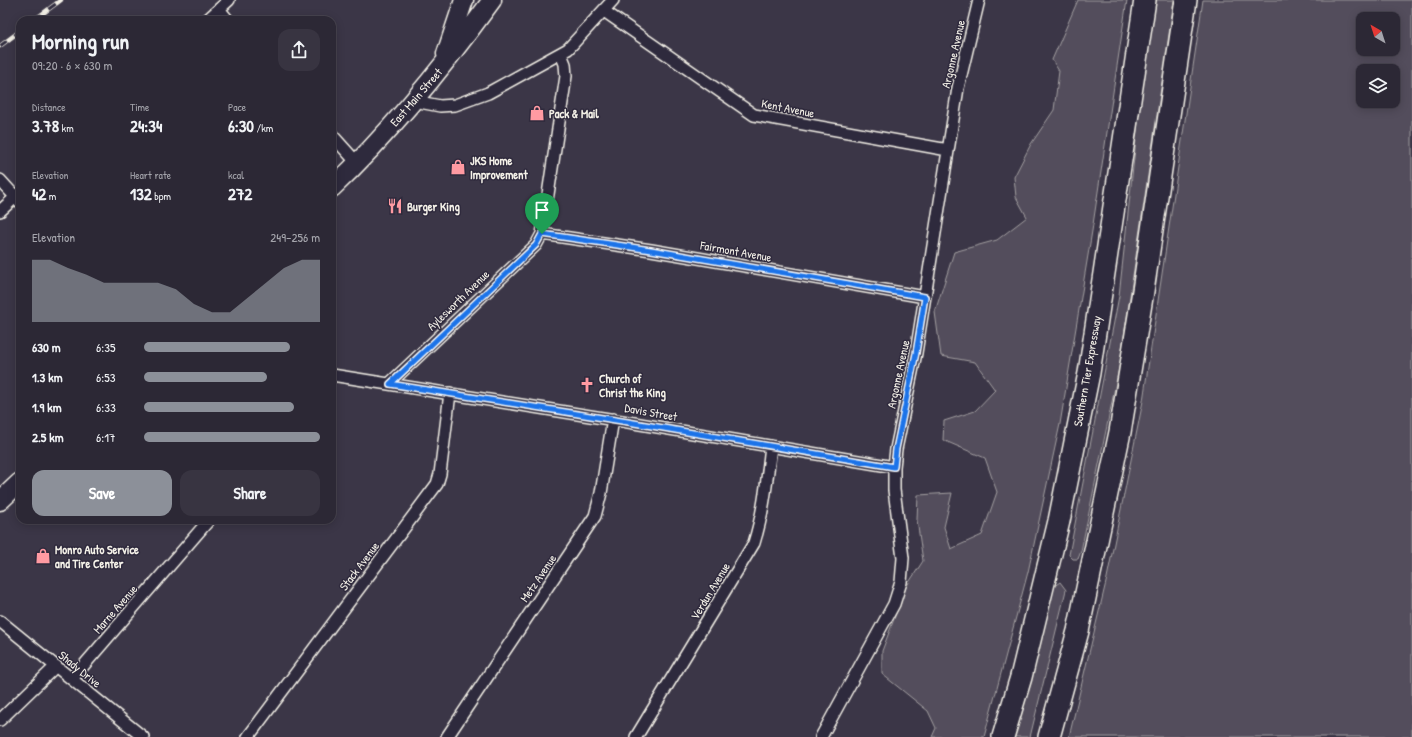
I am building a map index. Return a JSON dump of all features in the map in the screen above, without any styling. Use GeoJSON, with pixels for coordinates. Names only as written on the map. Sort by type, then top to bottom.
{"type":"FeatureCollection","features":[{"type":"Feature","properties":{"kind":"highway","name":"Southern Tier Expressway"},"geometry":{"type":"LineString","coordinates":[[1003,737],[1021,677],[1059,521],[1089,373],[1145,0]]}},
{"type":"Feature","properties":{"kind":"highway"},"geometry":{"type":"LineString","coordinates":[[1049,737],[1078,631],[1120,432],[1143,291],[1186,0]]}},
{"type":"Feature","properties":{"kind":"main road"},"geometry":{"type":"LineString","coordinates":[[442,68],[464,0]]}},
{"type":"Feature","properties":{"kind":"main road","name":"East Main Street"},"geometry":{"type":"LineString","coordinates":[[336,184],[358,164],[442,68],[492,0]]}},
{"type":"Feature","properties":{"kind":"main road"},"geometry":{"type":"LineString","coordinates":[[0,501],[16,486]]}},
{"type":"Feature","properties":{"kind":"street"},"geometry":{"type":"LineString","coordinates":[[212,16],[229,0]]}},
{"type":"Feature","properties":{"kind":"street"},"geometry":{"type":"LineString","coordinates":[[414,101],[440,106],[455,105],[488,93],[568,50],[614,0]]}},
{"type":"Feature","properties":{"kind":"street","name":"Argonne Avenue"},"geometry":{"type":"LineString","coordinates":[[821,737],[894,604],[901,582],[903,558],[894,490],[896,449],[916,353],[958,88],[979,0]]}},
{"type":"Feature","properties":{"kind":"street"},"geometry":{"type":"LineString","coordinates":[[219,9],[225,16]]}},
{"type":"Feature","properties":{"kind":"street","name":"Kent Avenue"},"geometry":{"type":"LineString","coordinates":[[604,11],[754,115],[948,150]]}},
{"type":"Feature","properties":{"kind":"street"},"geometry":{"type":"LineString","coordinates":[[542,234],[566,76],[561,54]]}},
{"type":"Feature","properties":{"kind":"street"},"geometry":{"type":"LineString","coordinates":[[336,139],[358,164]]}},
{"type":"Feature","properties":{"kind":"street"},"geometry":{"type":"LineString","coordinates":[[0,180],[16,195]]}},
{"type":"Feature","properties":{"kind":"street"},"geometry":{"type":"LineString","coordinates":[[0,211],[16,199]]}},
{"type":"Feature","properties":{"kind":"street","name":"Fairmont Avenue"},"geometry":{"type":"LineString","coordinates":[[542,234],[651,250],[925,297]]}},
{"type":"Feature","properties":{"kind":"street","name":"Aylesworth Avenue"},"geometry":{"type":"LineString","coordinates":[[390,384],[536,245],[542,234]]}},
{"type":"Feature","properties":{"kind":"street","name":"Davis Street"},"geometry":{"type":"LineString","coordinates":[[336,376],[613,419],[894,467]]}},
{"type":"Feature","properties":{"kind":"street","name":"Stack Avenue"},"geometry":{"type":"LineString","coordinates":[[248,737],[437,484],[440,474],[450,393]]}},
{"type":"Feature","properties":{"kind":"street","name":"Metz Avenue"},"geometry":{"type":"LineString","coordinates":[[447,737],[595,516],[601,493],[613,419]]}},
{"type":"Feature","properties":{"kind":"street","name":"Verdun Avenue"},"geometry":{"type":"LineString","coordinates":[[636,737],[754,543],[765,501],[771,446]]}},
{"type":"Feature","properties":{"kind":"street","name":"Marne Avenue"},"geometry":{"type":"LineString","coordinates":[[72,679],[206,524]]}},
{"type":"Feature","properties":{"kind":"street","name":"Shady Drive"},"geometry":{"type":"LineString","coordinates":[[0,620],[144,737]]}},
{"type":"Feature","properties":{"kind":"street"},"geometry":{"type":"LineString","coordinates":[[0,720],[56,666]]}},
{"type":"Feature","properties":{"kind":"shaded area"},"geometry":{"type":"Polygon","coordinates":[[[1078,0],[1127,0],[1092,231],[1060,424],[1028,572],[984,737],[932,737],[936,728],[928,711],[882,674],[882,651],[906,587],[923,561],[917,520],[918,495],[952,493],[944,527],[951,549],[982,535],[997,492],[985,458],[943,440],[944,421],[975,411],[995,390],[975,362],[941,356],[935,312],[954,252],[997,240],[1027,217],[1016,197],[1014,177],[1031,144],[1054,110],[1059,71],[1052,60],[1078,0]]]}},
{"type":"Feature","properties":{"kind":"shaded area"},"geometry":{"type":"Polygon","coordinates":[[[1155,0],[1174,0],[1120,363],[1081,551],[1078,559],[1073,559],[1069,555],[1119,296],[1139,112],[1155,0]]]}},
{"type":"Feature","properties":{"kind":"shaded area"},"geometry":{"type":"Polygon","coordinates":[[[1203,0],[1412,0],[1412,737],[1069,737],[1107,578],[1143,401],[1203,0]]]}},
{"type":"Feature","properties":{"kind":"shaded area"},"geometry":{"type":"Polygon","coordinates":[[[1060,582],[1066,590],[1030,737],[1013,737],[1053,587],[1060,582]]]}},
{"type":"Feature","properties":{"kind":"railway"},"geometry":{"type":"LineString","coordinates":[[39,16],[61,0]]}},
{"type":"Feature","properties":{"kind":"railway"},"geometry":{"type":"LineString","coordinates":[[0,46],[16,34]]}},
{"type":"Feature","properties":{"kind":"place","name":"Pack & Mail"},"geometry":{"type":"Point","coordinates":[537,113]}},
{"type":"Feature","properties":{"kind":"place","name":"JKS Home Improvement"},"geometry":{"type":"Point","coordinates":[458,167]}},
{"type":"Feature","properties":{"kind":"place","name":"Burger King"},"geometry":{"type":"Point","coordinates":[395,206]}},
{"type":"Feature","properties":{"kind":"place","name":"Church of Christ the King"},"geometry":{"type":"Point","coordinates":[587,385]}},
{"type":"Feature","properties":{"kind":"place","name":"Monro Auto Service and Tire Center"},"geometry":{"type":"Point","coordinates":[43,556]}},
{"type":"Feature","properties":{"kind":"route"},"geometry":{"type":"LineString","coordinates":[[542,234],[651,250],[925,297],[916,353],[896,449],[894,467],[390,384],[536,245],[542,234]]}}]}
